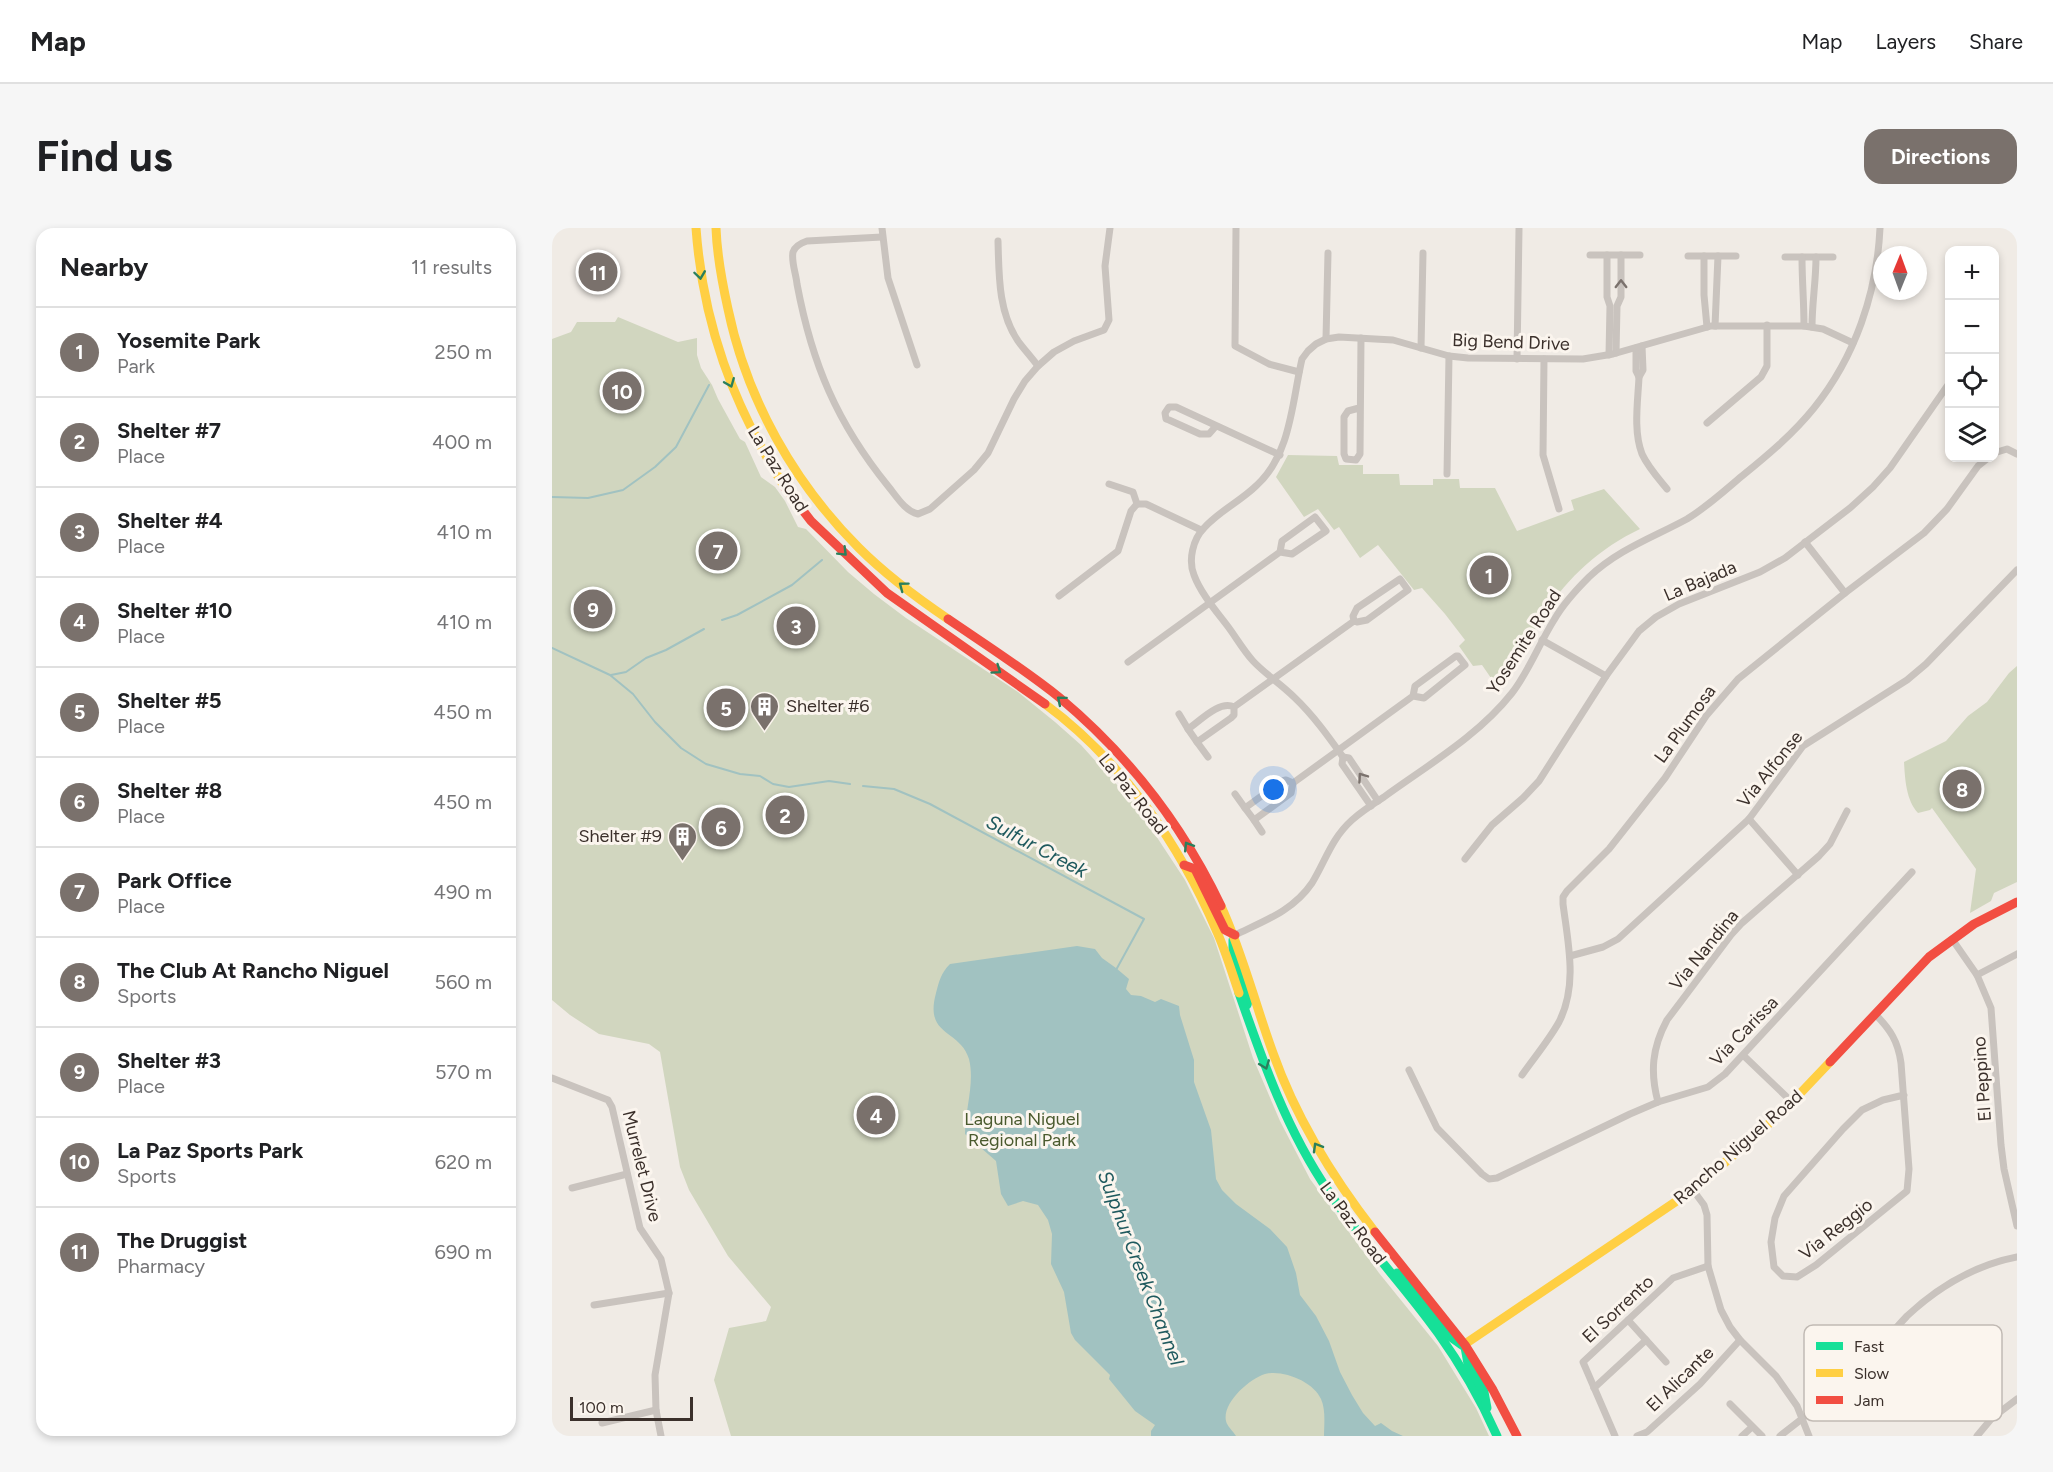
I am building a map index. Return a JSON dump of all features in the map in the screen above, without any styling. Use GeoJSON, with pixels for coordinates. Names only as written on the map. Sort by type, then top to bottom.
{"type":"FeatureCollection","features":[{"type":"Feature","properties":{"kind":"main road","name":"La Paz Road"},"geometry":{"type":"LineString","coordinates":[[696,228],[699,266],[707,314],[724,371],[767,458],[801,510],[887,593],[1052,709],[1094,746],[1134,790],[1184,865],[1217,931],[1274,1091],[1299,1143],[1343,1214],[1453,1355],[1486,1410],[1497,1436]]}},
{"type":"Feature","properties":{"kind":"main road","name":"La Paz Road"},"geometry":{"type":"LineString","coordinates":[[716,228],[716,248],[728,315],[741,361],[771,432],[789,464],[845,533],[892,578],[1043,685],[1116,751],[1156,798],[1199,864],[1235,935],[1273,1053],[1313,1141],[1362,1215],[1465,1344],[1517,1436]]}},
{"type":"Feature","properties":{"kind":"main road"},"geometry":{"type":"LineString","coordinates":[[1184,865],[1195,869],[1225,930],[1235,935],[1232,946],[1248,1001],[1245,1010]]}},
{"type":"Feature","properties":{"kind":"main road","name":"Rancho Niguel Road"},"geometry":{"type":"LineString","coordinates":[[1465,1344],[1693,1190],[1792,1102],[1929,957],[1992,913],[2017,902]]}},
{"type":"Feature","properties":{"kind":"main road"},"geometry":{"type":"LineString","coordinates":[[1390,1272],[1395,1272],[1404,1280],[1448,1335],[1458,1344],[1465,1344],[1467,1365],[1488,1403],[1486,1410]]}},
{"type":"Feature","properties":{"kind":"street"},"geometry":{"type":"LineString","coordinates":[[882,228],[888,278],[917,365]]}},
{"type":"Feature","properties":{"kind":"street"},"geometry":{"type":"LineString","coordinates":[[882,237],[807,241],[796,247],[793,252],[793,261],[814,358],[836,408],[867,460],[907,509],[918,514],[930,509],[974,470],[988,453],[1014,399],[1038,366],[1054,352],[1074,341],[1104,330],[1108,326],[1105,266],[1110,228]]}},
{"type":"Feature","properties":{"kind":"street"},"geometry":{"type":"LineString","coordinates":[[1236,228],[1235,346],[1269,364],[1299,372]]}},
{"type":"Feature","properties":{"kind":"street","name":"Yosemite Road"},"geometry":{"type":"LineString","coordinates":[[1235,935],[1272,918],[1295,902],[1312,882],[1338,835],[1354,818],[1471,734],[1493,714],[1513,692],[1566,603],[1590,576],[1635,543],[1687,518],[1709,504],[1794,431],[1832,383],[1853,343],[1866,311],[1874,282],[1880,228]]}},
{"type":"Feature","properties":{"kind":"street"},"geometry":{"type":"LineString","coordinates":[[1517,359],[1519,229]]}},
{"type":"Feature","properties":{"kind":"street"},"geometry":{"type":"LineString","coordinates":[[998,241],[999,284],[1006,317],[1017,339],[1038,366]]}},
{"type":"Feature","properties":{"kind":"street"},"geometry":{"type":"LineString","coordinates":[[1328,253],[1326,339],[1308,351],[1302,359],[1280,455],[1270,472],[1257,486],[1201,530],[1194,547],[1192,564],[1194,575],[1210,603],[1254,662],[1294,697],[1340,754],[1342,764],[1374,803]]}},
{"type":"Feature","properties":{"kind":"street"},"geometry":{"type":"LineString","coordinates":[[1421,348],[1423,253]]}},
{"type":"Feature","properties":{"kind":"street"},"geometry":{"type":"LineString","coordinates":[[1590,255],[1640,255]]}},
{"type":"Feature","properties":{"kind":"street"},"geometry":{"type":"LineString","coordinates":[[1607,255],[1607,297],[1614,306]]}},
{"type":"Feature","properties":{"kind":"street"},"geometry":{"type":"LineString","coordinates":[[1612,354],[1614,306],[1621,297],[1621,255]]}},
{"type":"Feature","properties":{"kind":"street"},"geometry":{"type":"LineString","coordinates":[[1688,255],[1736,256]]}},
{"type":"Feature","properties":{"kind":"street"},"geometry":{"type":"LineString","coordinates":[[1704,256],[1707,327]]}},
{"type":"Feature","properties":{"kind":"street"},"geometry":{"type":"LineString","coordinates":[[1715,326],[1718,256]]}},
{"type":"Feature","properties":{"kind":"street"},"geometry":{"type":"LineString","coordinates":[[1785,257],[1833,257]]}},
{"type":"Feature","properties":{"kind":"street"},"geometry":{"type":"LineString","coordinates":[[1802,257],[1802,288],[1808,295],[1808,327]]}},
{"type":"Feature","properties":{"kind":"street"},"geometry":{"type":"LineString","coordinates":[[1808,295],[1815,288],[1816,257]]}},
{"type":"Feature","properties":{"kind":"street"},"geometry":{"type":"LineString","coordinates":[[1706,300],[1715,300]]}},
{"type":"Feature","properties":{"kind":"street"},"geometry":{"type":"LineString","coordinates":[[1707,423],[1761,377],[1767,366],[1767,325]]}},
{"type":"Feature","properties":{"kind":"street","name":"Big Bend Drive"},"geometry":{"type":"LineString","coordinates":[[1326,339],[1393,340],[1449,356],[1517,359],[1583,359],[1612,354],[1715,326],[1808,327],[1823,329],[1853,343]]}},
{"type":"Feature","properties":{"kind":"street"},"geometry":{"type":"LineString","coordinates":[[1359,408],[1348,411],[1344,417],[1346,459],[1356,460],[1360,454],[1361,338]]}},
{"type":"Feature","properties":{"kind":"street"},"geometry":{"type":"LineString","coordinates":[[1639,347],[1642,370],[1639,377],[1638,436],[1641,452],[1649,467],[1667,489]]}},
{"type":"Feature","properties":{"kind":"street"},"geometry":{"type":"LineString","coordinates":[[1446,474],[1449,356]]}},
{"type":"Feature","properties":{"kind":"street"},"geometry":{"type":"LineString","coordinates":[[1544,359],[1543,455],[1559,510]]}},
{"type":"Feature","properties":{"kind":"street","name":"La Bajada"},"geometry":{"type":"LineString","coordinates":[[1465,859],[1492,825],[1539,781],[1606,676],[1639,631],[1656,617],[1678,604],[1760,572],[1785,558],[1850,508],[1873,487],[1895,461],[1945,389]]}},
{"type":"Feature","properties":{"kind":"street"},"geometry":{"type":"LineString","coordinates":[[1216,426],[1209,434],[1200,434],[1166,419],[1165,413],[1169,407],[1176,407],[1280,455]]}},
{"type":"Feature","properties":{"kind":"street"},"geometry":{"type":"LineString","coordinates":[[1999,452],[2007,449],[2017,454]]}},
{"type":"Feature","properties":{"kind":"street","name":"La Plumosa"},"geometry":{"type":"LineString","coordinates":[[1522,1075],[1551,1034],[1565,1006],[1569,990],[1570,956],[1563,904],[1563,897],[1567,891],[1609,849],[1665,778],[1706,716],[1738,679],[1924,533],[1947,509],[1983,462]]}},
{"type":"Feature","properties":{"kind":"street"},"geometry":{"type":"LineString","coordinates":[[1108,483],[1133,492],[1137,504]]}},
{"type":"Feature","properties":{"kind":"street"},"geometry":{"type":"LineString","coordinates":[[1059,596],[1118,551],[1131,511],[1137,504],[1146,504],[1201,530]]}},
{"type":"Feature","properties":{"kind":"street"},"geometry":{"type":"LineString","coordinates":[[1128,662],[1280,552],[1282,541],[1315,517],[1326,531],[1292,554],[1280,552]]}},
{"type":"Feature","properties":{"kind":"street"},"geometry":{"type":"LineString","coordinates":[[1805,542],[1845,593]]}},
{"type":"Feature","properties":{"kind":"street","name":"Via Alfonse"},"geometry":{"type":"LineString","coordinates":[[1570,956],[1603,947],[1618,939],[1749,819],[1803,746],[1907,680],[1926,664],[2017,570]]}},
{"type":"Feature","properties":{"kind":"street"},"geometry":{"type":"LineString","coordinates":[[1188,729],[1221,706],[1234,707],[1354,621],[1366,620],[1408,590],[1400,579],[1358,608],[1353,616],[1354,621]]}},
{"type":"Feature","properties":{"kind":"street"},"geometry":{"type":"LineString","coordinates":[[1542,640],[1606,676]]}},
{"type":"Feature","properties":{"kind":"street"},"geometry":{"type":"LineString","coordinates":[[1293,783],[1340,754],[1413,696],[1415,686],[1456,656],[1465,665],[1424,698],[1413,696]]}},
{"type":"Feature","properties":{"kind":"street"},"geometry":{"type":"LineString","coordinates":[[1197,742],[1231,718],[1234,715],[1234,707]]}},
{"type":"Feature","properties":{"kind":"street"},"geometry":{"type":"LineString","coordinates":[[1179,714],[1208,757]]}},
{"type":"Feature","properties":{"kind":"street"},"geometry":{"type":"LineString","coordinates":[[1245,808],[1282,781],[1293,783]]}},
{"type":"Feature","properties":{"kind":"street"},"geometry":{"type":"LineString","coordinates":[[1254,820],[1291,793],[1293,783]]}},
{"type":"Feature","properties":{"kind":"street"},"geometry":{"type":"LineString","coordinates":[[1235,794],[1262,832]]}},
{"type":"Feature","properties":{"kind":"street","name":"Via Nandina"},"geometry":{"type":"LineString","coordinates":[[1658,1102],[1652,1069],[1659,1035],[1667,1020],[1736,929],[1830,844],[1847,812]]}},
{"type":"Feature","properties":{"kind":"street"},"geometry":{"type":"LineString","coordinates":[[1749,819],[1798,875]]}},
{"type":"Feature","properties":{"kind":"street","name":"Via Carissa"},"geometry":{"type":"LineString","coordinates":[[1409,1070],[1437,1128],[1482,1174],[1490,1179],[1497,1178],[1658,1102],[1708,1087],[1744,1056],[1912,872]]}},
{"type":"Feature","properties":{"kind":"street","name":"El Peppino"},"geometry":{"type":"LineString","coordinates":[[1952,939],[1977,975],[1991,1008],[2001,1145],[2017,1226]]}},
{"type":"Feature","properties":{"kind":"street"},"geometry":{"type":"LineString","coordinates":[[1977,975],[2017,954]]}},
{"type":"Feature","properties":{"kind":"street","name":"Via Reggio"},"geometry":{"type":"LineString","coordinates":[[1875,1014],[1889,1029],[1900,1054],[1904,1095],[1909,1169],[1907,1191],[1816,1265],[1797,1276],[1783,1276],[1774,1267],[1771,1242],[1775,1218],[1785,1196],[1862,1110],[1883,1100],[1904,1095]]}},
{"type":"Feature","properties":{"kind":"street"},"geometry":{"type":"LineString","coordinates":[[1744,1056],[1792,1102]]}},
{"type":"Feature","properties":{"kind":"street","name":"Murrelet Drive"},"geometry":{"type":"LineString","coordinates":[[552,1078],[608,1100],[612,1107],[639,1228],[661,1259],[669,1293],[655,1375],[656,1410],[661,1436]]}},
{"type":"Feature","properties":{"kind":"street"},"geometry":{"type":"LineString","coordinates":[[572,1188],[627,1174]]}},
{"type":"Feature","properties":{"kind":"street"},"geometry":{"type":"LineString","coordinates":[[1693,1190],[1704,1205],[1707,1215],[1708,1266],[1730,1327],[1776,1376],[1803,1418],[1809,1436]]}},
{"type":"Feature","properties":{"kind":"street"},"geometry":{"type":"LineString","coordinates":[[1900,1325],[1929,1298],[1976,1269],[1995,1261],[2017,1257]]}},
{"type":"Feature","properties":{"kind":"street","name":"El Sorrento"},"geometry":{"type":"LineString","coordinates":[[1594,1388],[1583,1362],[1673,1278],[1708,1266]]}},
{"type":"Feature","properties":{"kind":"street"},"geometry":{"type":"LineString","coordinates":[[594,1305],[669,1293]]}},
{"type":"Feature","properties":{"kind":"street"},"geometry":{"type":"LineString","coordinates":[[1628,1320],[1666,1362]]}},
{"type":"Feature","properties":{"kind":"street"},"geometry":{"type":"LineString","coordinates":[[1615,1436],[1594,1388],[1646,1340]]}},
{"type":"Feature","properties":{"kind":"street","name":"El Alicante"},"geometry":{"type":"LineString","coordinates":[[1638,1436],[1647,1432],[1700,1384],[1740,1340]]}},
{"type":"Feature","properties":{"kind":"street"},"geometry":{"type":"LineString","coordinates":[[2002,1410],[2017,1399]]}},
{"type":"Feature","properties":{"kind":"street"},"geometry":{"type":"LineString","coordinates":[[1730,1404],[1762,1436]]}},
{"type":"Feature","properties":{"kind":"street"},"geometry":{"type":"LineString","coordinates":[[602,1422],[656,1410]]}},
{"type":"Feature","properties":{"kind":"street"},"geometry":{"type":"LineString","coordinates":[[1780,1436],[1803,1418]]}},
{"type":"Feature","properties":{"kind":"street"},"geometry":{"type":"LineString","coordinates":[[1977,1436],[1990,1421]]}},
{"type":"Feature","properties":{"kind":"street"},"geometry":{"type":"LineString","coordinates":[[1742,1436],[1752,1426]]}},
{"type":"Feature","properties":{"kind":"green space","name":"Laguna Niguel Regional Park"},"geometry":{"type":"Polygon","coordinates":[[[618,317],[678,342],[697,338],[697,355],[701,368],[740,439],[745,442],[761,477],[775,487],[798,527],[806,529],[848,572],[874,594],[906,618],[1018,692],[1055,722],[1081,745],[1137,807],[1185,880],[1214,938],[1253,1058],[1280,1121],[1310,1179],[1379,1273],[1438,1346],[1476,1408],[1489,1436],[731,1436],[714,1380],[729,1328],[766,1321],[771,1307],[728,1256],[689,1190],[680,1167],[660,1052],[649,1044],[599,1034],[552,1000],[552,339],[571,332],[577,322],[615,322],[618,317]]]}},
{"type":"Feature","properties":{"kind":"green space"},"geometry":{"type":"Polygon","coordinates":[[[1288,455],[1337,456],[1339,465],[1363,465],[1363,474],[1399,474],[1400,485],[1433,485],[1433,479],[1459,479],[1460,488],[1495,488],[1517,531],[1574,510],[1571,500],[1604,489],[1640,529],[1598,554],[1563,588],[1540,620],[1516,668],[1500,691],[1482,665],[1473,666],[1459,646],[1465,640],[1445,614],[1422,588],[1414,590],[1378,545],[1360,558],[1339,527],[1334,530],[1318,509],[1304,517],[1276,477],[1288,455]]]}},
{"type":"Feature","properties":{"kind":"green space"},"geometry":{"type":"Polygon","coordinates":[[[2017,666],[2017,882],[1994,893],[1991,901],[1970,913],[1976,869],[1932,808],[1918,813],[1914,808],[1907,789],[1904,762],[1946,741],[1968,716],[1987,702],[2017,666]]]}},
{"type":"Feature","properties":{"kind":"water","name":"Sulphur Creek Channel"},"geometry":{"type":"Polygon","coordinates":[[[1077,946],[1095,949],[1102,958],[1129,979],[1126,989],[1131,995],[1141,996],[1155,1002],[1161,999],[1179,1006],[1194,1060],[1194,1082],[1211,1130],[1216,1179],[1222,1190],[1236,1204],[1270,1229],[1287,1247],[1296,1273],[1300,1295],[1316,1316],[1329,1341],[1340,1372],[1363,1413],[1375,1426],[1381,1423],[1403,1436],[1324,1436],[1324,1408],[1317,1393],[1297,1378],[1272,1373],[1265,1374],[1245,1386],[1228,1407],[1226,1421],[1236,1436],[1151,1436],[1155,1425],[1135,1411],[1109,1379],[1110,1375],[1075,1340],[1071,1333],[1064,1292],[1051,1264],[1052,1234],[1048,1220],[1038,1205],[1023,1201],[1008,1206],[1001,1194],[996,1161],[965,1134],[971,1077],[969,1059],[965,1049],[939,1025],[935,1018],[934,1007],[939,981],[950,964],[1077,946]]]}},
{"type":"Feature","properties":{"kind":"waterway"},"geometry":{"type":"LineString","coordinates":[[552,497],[588,498],[623,490],[655,467],[676,447],[709,385]]}},
{"type":"Feature","properties":{"kind":"waterway"},"geometry":{"type":"LineString","coordinates":[[722,620],[737,615],[792,585],[822,560]]}},
{"type":"Feature","properties":{"kind":"waterway"},"geometry":{"type":"LineString","coordinates":[[611,675],[626,672],[646,658],[704,629]]}},
{"type":"Feature","properties":{"kind":"waterway","name":"Sulfur Creek"},"geometry":{"type":"LineString","coordinates":[[552,648],[610,675],[633,694],[655,722],[681,748],[706,764],[740,774],[760,776],[773,784],[789,787],[829,781],[850,784]]}},
{"type":"Feature","properties":{"kind":"waterway","name":"Sulfur Creek"},"geometry":{"type":"LineString","coordinates":[[863,786],[894,789],[930,804],[1144,919],[1116,970]]}},
{"type":"Feature","properties":{"kind":"traffic: fast"},"geometry":{"type":"LineString","coordinates":[[1233,940],[1233,950],[1248,1001],[1247,1005]]}},
{"type":"Feature","properties":{"kind":"traffic: fast"},"geometry":{"type":"LineString","coordinates":[[1239,993],[1277,1096],[1314,1169],[1355,1228],[1425,1315],[1446,1345],[1470,1383],[1497,1436]]}},
{"type":"Feature","properties":{"kind":"traffic: fast"},"geometry":{"type":"LineString","coordinates":[[1397,1273],[1448,1335],[1462,1345]]}},
{"type":"Feature","properties":{"kind":"traffic: fast"},"geometry":{"type":"LineString","coordinates":[[1465,1347],[1468,1364],[1484,1392],[1487,1408]]}},
{"type":"Feature","properties":{"kind":"traffic: slow"},"geometry":{"type":"LineString","coordinates":[[696,228],[706,297],[713,330],[724,363],[750,425],[784,486]]}},
{"type":"Feature","properties":{"kind":"traffic: slow"},"geometry":{"type":"LineString","coordinates":[[716,228],[722,279],[736,343],[747,376],[776,438],[794,468],[835,523],[880,568],[948,619]]}},
{"type":"Feature","properties":{"kind":"traffic: slow"},"geometry":{"type":"LineString","coordinates":[[1045,704],[1099,751],[1124,778],[1167,836],[1202,899],[1223,947],[1239,993]]}},
{"type":"Feature","properties":{"kind":"traffic: slow"},"geometry":{"type":"LineString","coordinates":[[1221,906],[1273,1053],[1293,1101],[1330,1169],[1375,1232]]}},
{"type":"Feature","properties":{"kind":"traffic: slow"},"geometry":{"type":"LineString","coordinates":[[1465,1344],[1693,1190],[1759,1133],[1830,1062]]}},
{"type":"Feature","properties":{"kind":"traffic: jam"},"geometry":{"type":"LineString","coordinates":[[784,486],[811,521],[887,593],[1045,704]]}},
{"type":"Feature","properties":{"kind":"traffic: jam"},"geometry":{"type":"LineString","coordinates":[[948,619],[1046,687],[1108,743],[1152,793],[1171,820],[1206,876],[1221,906]]}},
{"type":"Feature","properties":{"kind":"traffic: jam"},"geometry":{"type":"LineString","coordinates":[[1184,865],[1195,869],[1225,930],[1235,935]]}},
{"type":"Feature","properties":{"kind":"traffic: jam"},"geometry":{"type":"LineString","coordinates":[[1830,1062],[1929,957],[1974,924],[2017,902]]}},
{"type":"Feature","properties":{"kind":"traffic: jam"},"geometry":{"type":"LineString","coordinates":[[1375,1232],[1465,1345],[1493,1390],[1517,1436]]}},
{"type":"Feature","properties":{"kind":"place","name":"The Druggist"},"geometry":{"type":"Point","coordinates":[598,272]}},
{"type":"Feature","properties":{"kind":"place","name":"La Paz Sports Park"},"geometry":{"type":"Point","coordinates":[622,391]}},
{"type":"Feature","properties":{"kind":"place","name":"Park Office"},"geometry":{"type":"Point","coordinates":[718,551]}},
{"type":"Feature","properties":{"kind":"place","name":"Yosemite Park"},"geometry":{"type":"Point","coordinates":[1489,575]}},
{"type":"Feature","properties":{"kind":"place","name":"Shelter #3"},"geometry":{"type":"Point","coordinates":[593,609]}},
{"type":"Feature","properties":{"kind":"place","name":"Shelter #4"},"geometry":{"type":"Point","coordinates":[796,626]}},
{"type":"Feature","properties":{"kind":"place","name":"Shelter #5"},"geometry":{"type":"Point","coordinates":[726,708]}},
{"type":"Feature","properties":{"kind":"place","name":"Shelter #6"},"geometry":{"type":"Point","coordinates":[765,732]}},
{"type":"Feature","properties":{"kind":"place","name":"The Club At Rancho Niguel"},"geometry":{"type":"Point","coordinates":[1962,789]}},
{"type":"Feature","properties":{"kind":"place","name":"Shelter #7"},"geometry":{"type":"Point","coordinates":[785,815]}},
{"type":"Feature","properties":{"kind":"place","name":"Shelter #8"},"geometry":{"type":"Point","coordinates":[721,827]}},
{"type":"Feature","properties":{"kind":"place","name":"Shelter #9"},"geometry":{"type":"Point","coordinates":[683,862]}},
{"type":"Feature","properties":{"kind":"place","name":"Shelter #10"},"geometry":{"type":"Point","coordinates":[876,1115]}}]}
